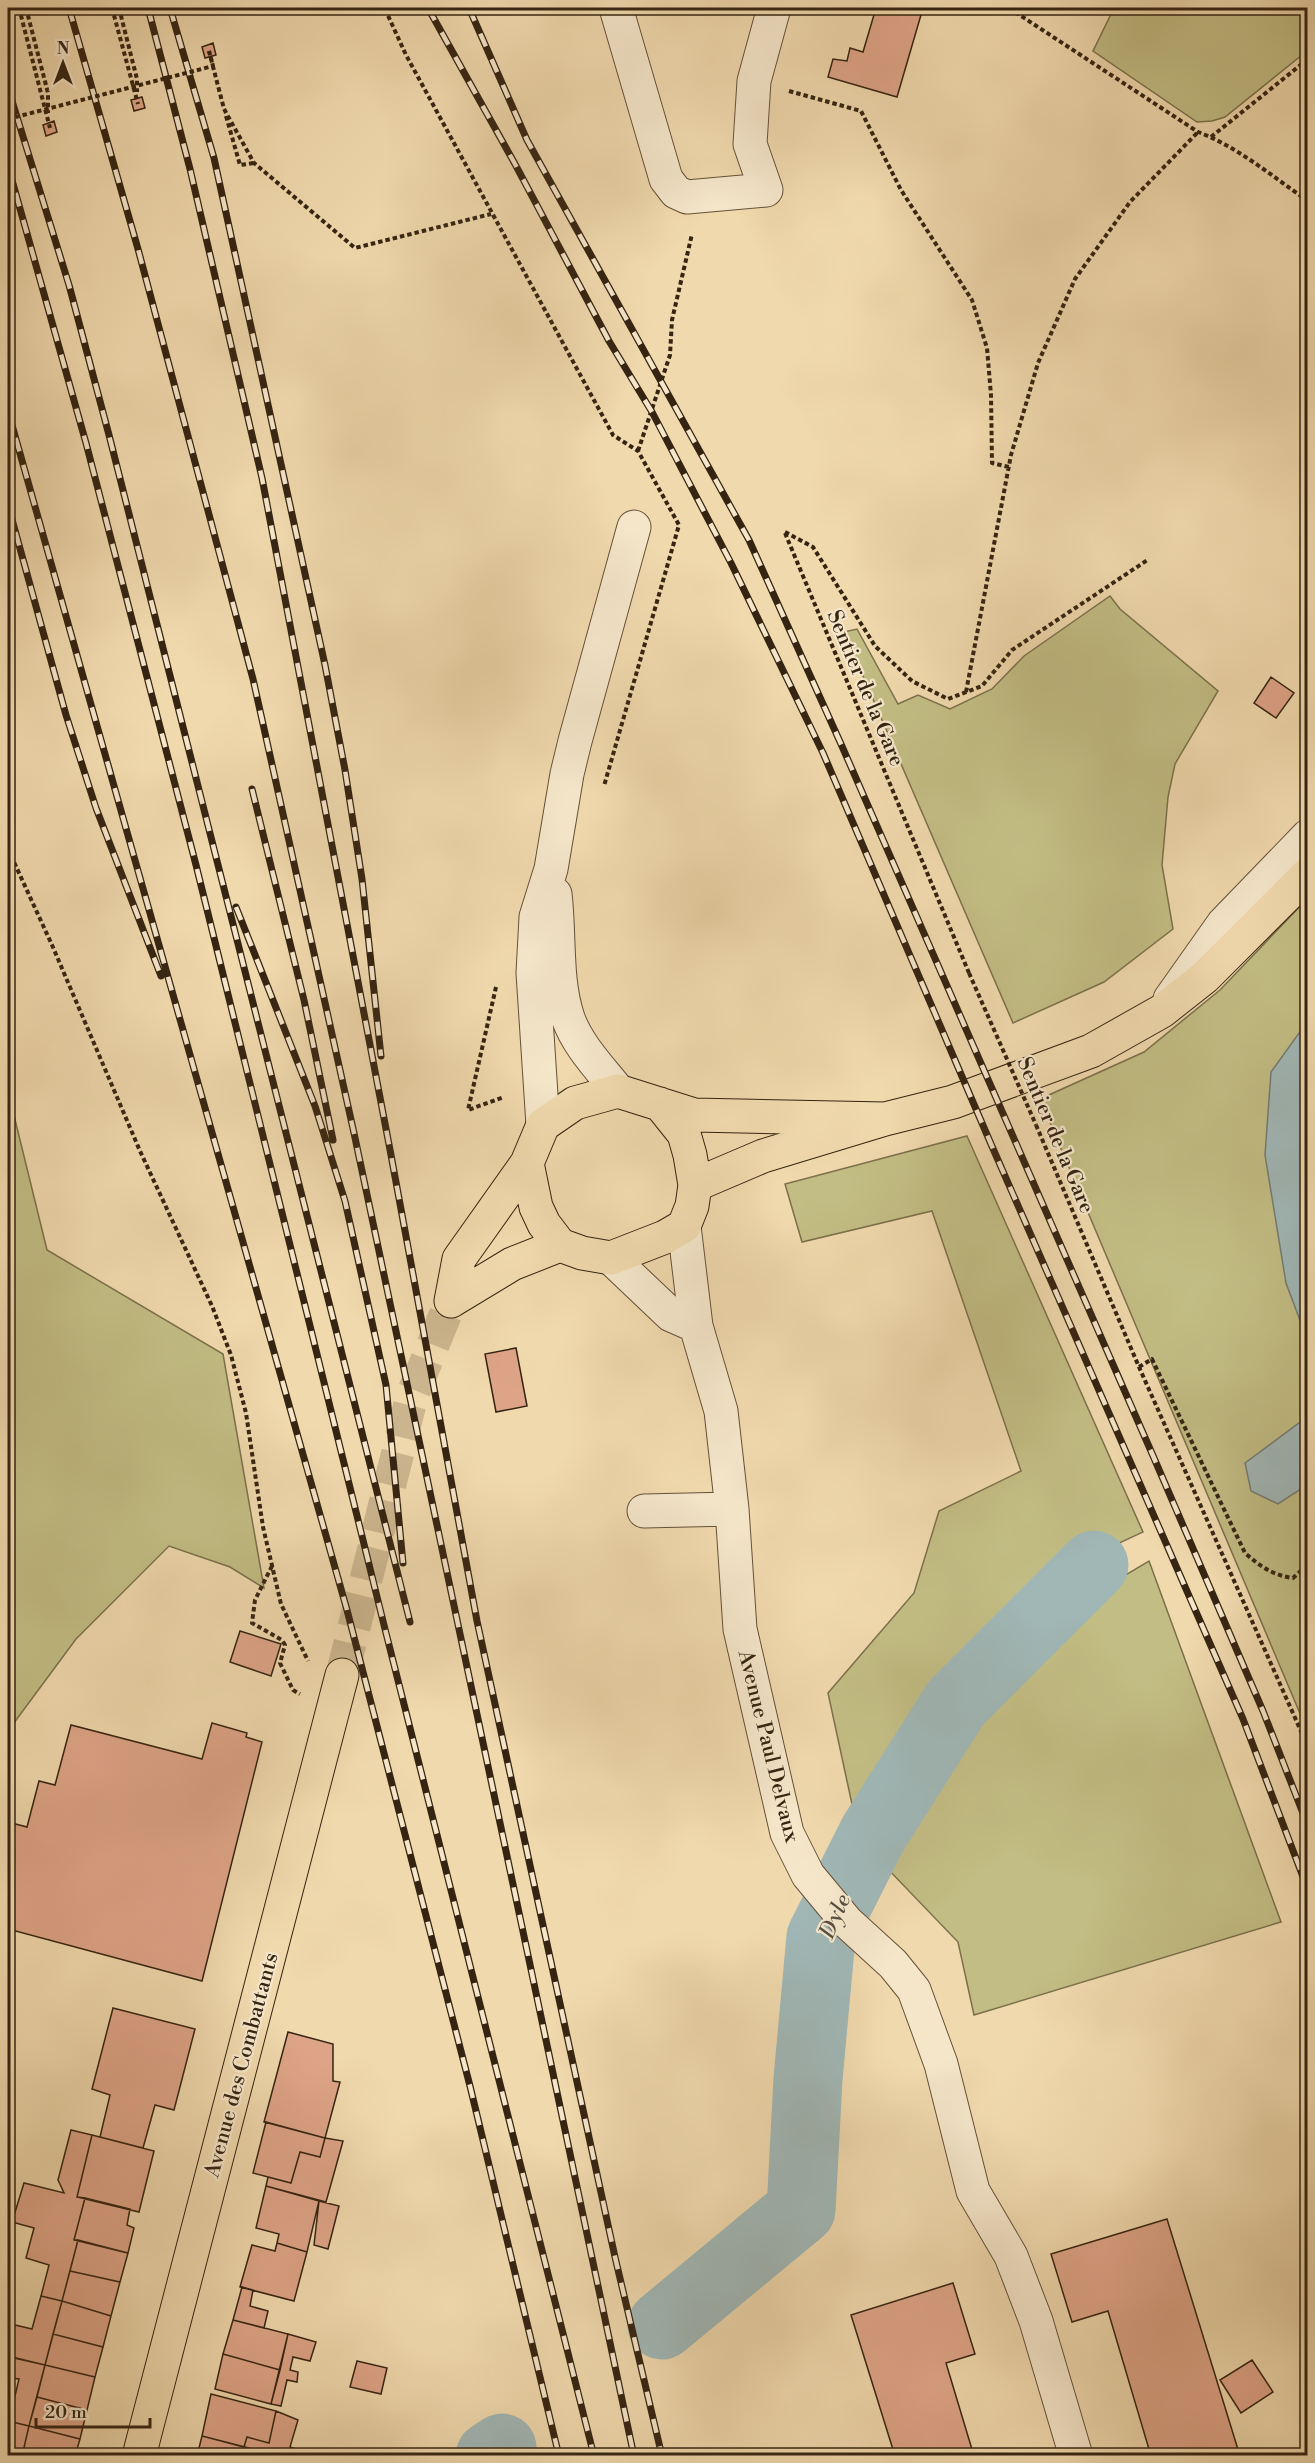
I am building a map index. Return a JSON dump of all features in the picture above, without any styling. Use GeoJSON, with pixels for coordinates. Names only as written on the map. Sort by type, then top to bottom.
{"type":"FeatureCollection","features":[{"type":"Feature","properties":{"kind":"main road"},"geometry":{"type":"LineString","coordinates":[[695,1185],[763,1156],[885,1119],[953,1102],[1091,1051],[1162,1011],[1205,977],[1308,874]]}},
{"type":"Feature","properties":{"kind":"main road"},"geometry":{"type":"LineString","coordinates":[[560,1245],[512,1264],[451,1301],[459,1258],[527,1163],[543,1125],[575,1102],[618,1090],[694,1115],[885,1119]]}},
{"type":"Feature","properties":{"kind":"main road"},"geometry":{"type":"LineString","coordinates":[[527,1163],[536,1207],[544,1224],[560,1245],[582,1253],[611,1258],[665,1237],[684,1226],[692,1206],[695,1185],[684,1134],[660,1104]]}},
{"type":"Feature","properties":{"kind":"main road","name":"Avenue des Combattants"},"geometry":{"type":"LineString","coordinates":[[139,2456],[342,1675]]}},
{"type":"Feature","properties":{"kind":"street"},"geometry":{"type":"LineString","coordinates":[[616,8],[666,179],[676,192],[687,197],[766,190],[750,144],[754,81],[774,8]]}},
{"type":"Feature","properties":{"kind":"street"},"geometry":{"type":"LineString","coordinates":[[543,1125],[533,973],[536,917],[551,869],[567,774],[634,527]]}},
{"type":"Feature","properties":{"kind":"street"},"geometry":{"type":"LineString","coordinates":[[1162,1011],[1223,924],[1308,836]]}},
{"type":"Feature","properties":{"kind":"street"},"geometry":{"type":"LineString","coordinates":[[551,869],[563,997],[568,1018],[579,1042],[618,1090]]}},
{"type":"Feature","properties":{"kind":"street","name":"Avenue Paul Delvaux"},"geometry":{"type":"LineString","coordinates":[[684,1226],[696,1326],[721,1411],[732,1509],[740,1629],[787,1833],[807,1875],[847,1922],[892,1964],[914,1990],[941,2064],[973,2191],[1011,2256],[1036,2321],[1076,2456]]}},
{"type":"Feature","properties":{"kind":"street"},"geometry":{"type":"LineString","coordinates":[[611,1258],[671,1315],[696,1326]]}},
{"type":"Feature","properties":{"kind":"street"},"geometry":{"type":"LineString","coordinates":[[644,1511],[732,1509]]}},
{"type":"Feature","properties":{"kind":"path"},"geometry":{"type":"LineString","coordinates":[[8,11],[20,8],[50,128]]}},
{"type":"Feature","properties":{"kind":"path"},"geometry":{"type":"LineString","coordinates":[[26,8],[48,93],[49,123]]}},
{"type":"Feature","properties":{"kind":"path"},"geometry":{"type":"LineString","coordinates":[[112,8],[138,104]]}},
{"type":"Feature","properties":{"kind":"path"},"geometry":{"type":"LineString","coordinates":[[119,8],[137,79],[137,99]]}},
{"type":"Feature","properties":{"kind":"path"},"geometry":{"type":"LineString","coordinates":[[1009,8],[1198,132],[1211,137],[1255,164],[1308,201]]}},
{"type":"Feature","properties":{"kind":"path"},"geometry":{"type":"LineString","coordinates":[[385,9],[405,56],[613,435],[638,451],[670,355],[672,320],[693,228]]}},
{"type":"Feature","properties":{"kind":"path"},"geometry":{"type":"LineString","coordinates":[[209,51],[224,109],[254,163],[355,248],[490,214]]}},
{"type":"Feature","properties":{"kind":"path"},"geometry":{"type":"LineString","coordinates":[[211,57],[240,165],[254,163]]}},
{"type":"Feature","properties":{"kind":"path"},"geometry":{"type":"LineString","coordinates":[[1211,137],[1308,59]]}},
{"type":"Feature","properties":{"kind":"path"},"geometry":{"type":"LineString","coordinates":[[8,119],[213,66]]}},
{"type":"Feature","properties":{"kind":"path"},"geometry":{"type":"LineString","coordinates":[[754,81],[861,111],[901,190],[972,300],[987,348],[991,395],[992,463],[1009,467]]}},
{"type":"Feature","properties":{"kind":"path"},"geometry":{"type":"LineString","coordinates":[[966,692],[1009,467],[1038,363],[1075,279],[1130,202],[1198,132]]}},
{"type":"Feature","properties":{"kind":"path","name":"Sentier de la Gare"},"geometry":{"type":"LineString","coordinates":[[966,692],[948,699],[912,681],[875,646],[813,547],[784,532],[969,973],[1139,1367],[1308,1747]]}},
{"type":"Feature","properties":{"kind":"path"},"geometry":{"type":"LineString","coordinates":[[966,692],[982,686],[1012,650],[1149,559]]}},
{"type":"Feature","properties":{"kind":"path"},"geometry":{"type":"LineString","coordinates":[[8,849],[52,945],[140,1151],[212,1306],[231,1355],[246,1413],[263,1527],[281,1604],[331,1711]]}},
{"type":"Feature","properties":{"kind":"path"},"geometry":{"type":"LineString","coordinates":[[1139,1367],[1152,1359],[1245,1553],[1270,1572],[1293,1578],[1306,1566],[1308,1560]]}},
{"type":"Feature","properties":{"kind":"path"},"geometry":{"type":"LineString","coordinates":[[272,1566],[255,1600],[252,1623],[282,1640],[285,1645],[280,1663],[293,1690],[331,1711]]}},
{"type":"Feature","properties":{"kind":"shaded area"},"geometry":{"type":"Polygon","coordinates":[[[1114,8],[1307,8],[1307,51],[1225,117],[1197,122],[1093,51],[1114,8]]]}},
{"type":"Feature","properties":{"kind":"shaded area"},"geometry":{"type":"Polygon","coordinates":[[[1110,596],[1120,609],[1218,691],[1175,764],[1168,797],[1162,865],[1173,929],[1104,982],[1013,1023],[844,632],[857,629],[898,704],[918,695],[950,709],[992,689],[1024,656],[1110,596]]]}},
{"type":"Feature","properties":{"kind":"shaded area"},"geometry":{"type":"Polygon","coordinates":[[[1307,899],[1307,1730],[1040,1099],[1144,1052],[1220,990],[1307,899]]]}},
{"type":"Feature","properties":{"kind":"shaded area"},"geometry":{"type":"Polygon","coordinates":[[[8,1091],[47,1250],[223,1354],[264,1588],[230,1567],[169,1546],[76,1639],[8,1731],[8,1091]]]}},
{"type":"Feature","properties":{"kind":"shaded area"},"geometry":{"type":"Polygon","coordinates":[[[967,1136],[1143,1532],[1083,1560],[947,1697],[858,1832],[828,1693],[914,1593],[939,1511],[1021,1471],[932,1211],[802,1242],[785,1184],[967,1136]]]}},
{"type":"Feature","properties":{"kind":"shaded area"},"geometry":{"type":"Polygon","coordinates":[[[1149,1561],[1281,1922],[974,2015],[958,1942],[883,1864],[989,1688],[1083,1600],[1149,1561]]]}},
{"type":"Feature","properties":{"kind":"water"},"geometry":{"type":"Polygon","coordinates":[[[1307,1022],[1308,1135],[1305,1142],[1308,1164],[1307,1339],[1286,1283],[1265,1155],[1271,1072],[1307,1022]]]}},
{"type":"Feature","properties":{"kind":"water"},"geometry":{"type":"Polygon","coordinates":[[[1307,1417],[1307,1485],[1278,1504],[1251,1491],[1245,1463],[1307,1417]]]}},
{"type":"Feature","properties":{"kind":"building"},"geometry":{"type":"Polygon","coordinates":[[[876,8],[923,8],[897,97],[828,77],[833,59],[847,61],[850,48],[863,52],[876,8]]]}},
{"type":"Feature","properties":{"kind":"building"},"geometry":{"type":"Polygon","coordinates":[[[213,43],[216,55],[205,58],[202,47],[213,43]]]}},
{"type":"Feature","properties":{"kind":"building"},"geometry":{"type":"Polygon","coordinates":[[[142,97],[145,108],[134,111],[131,100],[142,97]]]}},
{"type":"Feature","properties":{"kind":"building"},"geometry":{"type":"Polygon","coordinates":[[[54,121],[57,132],[46,136],[43,125],[54,121]]]}},
{"type":"Feature","properties":{"kind":"building"},"geometry":{"type":"Polygon","coordinates":[[[1271,677],[1294,693],[1276,718],[1254,703],[1271,677]]]}},
{"type":"Feature","properties":{"kind":"building"},"geometry":{"type":"Polygon","coordinates":[[[516,1348],[527,1406],[496,1412],[485,1354],[516,1348]]]}},
{"type":"Feature","properties":{"kind":"building"},"geometry":{"type":"Polygon","coordinates":[[[240,1631],[281,1644],[271,1676],[230,1662],[240,1631]]]}},
{"type":"Feature","properties":{"kind":"building"},"geometry":{"type":"Polygon","coordinates":[[[212,1723],[247,1733],[246,1737],[262,1742],[202,1981],[8,1929],[8,1822],[27,1827],[39,1781],[55,1785],[71,1725],[202,1759],[212,1723]]]}},
{"type":"Feature","properties":{"kind":"building"},"geometry":{"type":"Polygon","coordinates":[[[113,2008],[195,2029],[174,2110],[155,2105],[143,2148],[100,2137],[110,2095],[92,2089],[113,2008]]]}},
{"type":"Feature","properties":{"kind":"building"},"geometry":{"type":"Polygon","coordinates":[[[288,2032],[333,2044],[333,2081],[340,2082],[325,2138],[264,2122],[288,2032]]]}},
{"type":"Feature","properties":{"kind":"building"},"geometry":{"type":"Polygon","coordinates":[[[266,2122],[325,2138],[320,2157],[300,2152],[291,2183],[253,2173],[266,2122]]]}},
{"type":"Feature","properties":{"kind":"building"},"geometry":{"type":"Polygon","coordinates":[[[71,2130],[92,2135],[77,2197],[85,2198],[74,2240],[78,2240],[62,2301],[41,2296],[49,2265],[26,2258],[34,2228],[12,2222],[24,2183],[64,2193],[58,2180],[71,2130]]]}},
{"type":"Feature","properties":{"kind":"building"},"geometry":{"type":"Polygon","coordinates":[[[92,2135],[154,2151],[139,2212],[77,2197],[92,2135]]]}},
{"type":"Feature","properties":{"kind":"building"},"geometry":{"type":"Polygon","coordinates":[[[325,2138],[343,2141],[326,2202],[266,2186],[268,2177],[291,2183],[300,2152],[320,2157],[325,2138]]]}},
{"type":"Feature","properties":{"kind":"building"},"geometry":{"type":"Polygon","coordinates":[[[266,2186],[319,2201],[307,2252],[277,2243],[279,2234],[256,2228],[266,2186]]]}},
{"type":"Feature","properties":{"kind":"building"},"geometry":{"type":"Polygon","coordinates":[[[85,2198],[130,2209],[127,2225],[134,2228],[128,2253],[74,2240],[85,2198]]]}},
{"type":"Feature","properties":{"kind":"building"},"geometry":{"type":"Polygon","coordinates":[[[319,2201],[339,2206],[328,2249],[314,2245],[319,2201]]]}},
{"type":"Feature","properties":{"kind":"building"},"geometry":{"type":"Polygon","coordinates":[[[1167,2219],[1240,2456],[1151,2456],[1108,2311],[1072,2322],[1051,2254],[1167,2219]]]}},
{"type":"Feature","properties":{"kind":"building"},"geometry":{"type":"Polygon","coordinates":[[[78,2240],[128,2253],[120,2282],[70,2271],[78,2240]]]}},
{"type":"Feature","properties":{"kind":"building"},"geometry":{"type":"Polygon","coordinates":[[[277,2243],[307,2252],[294,2301],[240,2287],[252,2245],[275,2251],[277,2243]]]}},
{"type":"Feature","properties":{"kind":"building"},"geometry":{"type":"Polygon","coordinates":[[[70,2271],[120,2282],[111,2316],[62,2301],[70,2271]]]}},
{"type":"Feature","properties":{"kind":"building"},"geometry":{"type":"Polygon","coordinates":[[[953,2283],[975,2354],[946,2363],[974,2456],[895,2456],[851,2315],[953,2283]]]}},
{"type":"Feature","properties":{"kind":"building"},"geometry":{"type":"Polygon","coordinates":[[[242,2287],[253,2290],[250,2306],[268,2311],[264,2328],[233,2320],[242,2287]]]}},
{"type":"Feature","properties":{"kind":"building"},"geometry":{"type":"Polygon","coordinates":[[[41,2296],[62,2301],[45,2365],[8,2356],[15,2325],[32,2329],[41,2296]]]}},
{"type":"Feature","properties":{"kind":"building"},"geometry":{"type":"Polygon","coordinates":[[[62,2301],[111,2316],[103,2347],[53,2334],[62,2301]]]}},
{"type":"Feature","properties":{"kind":"building"},"geometry":{"type":"Polygon","coordinates":[[[233,2320],[288,2334],[280,2370],[223,2354],[233,2320]]]}},
{"type":"Feature","properties":{"kind":"building"},"geometry":{"type":"Polygon","coordinates":[[[53,2334],[103,2347],[95,2377],[45,2365],[53,2334]]]}},
{"type":"Feature","properties":{"kind":"building"},"geometry":{"type":"Polygon","coordinates":[[[288,2334],[316,2342],[310,2361],[293,2357],[290,2370],[298,2372],[297,2382],[287,2380],[281,2406],[271,2404],[288,2334]]]}},
{"type":"Feature","properties":{"kind":"building"},"geometry":{"type":"Polygon","coordinates":[[[223,2354],[280,2370],[271,2404],[215,2389],[223,2354]]]}},
{"type":"Feature","properties":{"kind":"building"},"geometry":{"type":"Polygon","coordinates":[[[14,2358],[45,2365],[29,2426],[8,2421],[8,2394],[15,2396],[19,2379],[10,2378],[14,2358]]]}},
{"type":"Feature","properties":{"kind":"building"},"geometry":{"type":"Polygon","coordinates":[[[1252,2360],[1273,2392],[1241,2413],[1220,2380],[1252,2360]]]}},
{"type":"Feature","properties":{"kind":"building"},"geometry":{"type":"Polygon","coordinates":[[[357,2361],[387,2368],[381,2394],[350,2387],[357,2361]]]}},
{"type":"Feature","properties":{"kind":"building"},"geometry":{"type":"Polygon","coordinates":[[[45,2365],[95,2377],[87,2410],[37,2397],[45,2365]]]}},
{"type":"Feature","properties":{"kind":"building"},"geometry":{"type":"Polygon","coordinates":[[[211,2394],[276,2411],[269,2443],[247,2437],[244,2447],[202,2436],[211,2394]]]}},
{"type":"Feature","properties":{"kind":"building"},"geometry":{"type":"Polygon","coordinates":[[[37,2397],[87,2410],[80,2439],[29,2426],[37,2397]]]}},
{"type":"Feature","properties":{"kind":"building"},"geometry":{"type":"Polygon","coordinates":[[[276,2411],[298,2420],[290,2447],[318,2456],[279,2456],[244,2447],[247,2437],[269,2443],[276,2411]]]}},
{"type":"Feature","properties":{"kind":"building"},"geometry":{"type":"Polygon","coordinates":[[[8,2421],[29,2426],[22,2456],[8,2455],[8,2421]]]}},
{"type":"Feature","properties":{"kind":"building"},"geometry":{"type":"Polygon","coordinates":[[[29,2426],[80,2439],[75,2456],[22,2456],[29,2426]]]}},
{"type":"Feature","properties":{"kind":"building"},"geometry":{"type":"Polygon","coordinates":[[[202,2436],[253,2449],[251,2456],[197,2456],[202,2436]]]}},
{"type":"Feature","properties":{"kind":"building"},"geometry":{"type":"Polygon","coordinates":[[[253,2449],[279,2456],[251,2456],[253,2449]]]}},
{"type":"Feature","properties":{"kind":"waterway","name":"Dyle"},"geometry":{"type":"LineString","coordinates":[[662,2325],[801,2210],[808,2079],[821,1937],[873,1834],[956,1703],[1094,1565]]}},
{"type":"Feature","properties":{"kind":"waterway","name":"Dyle"},"geometry":{"type":"LineString","coordinates":[[490,2456],[502,2448]]}},
{"type":"Feature","properties":{"kind":"tunnel"},"geometry":{"type":"LineString","coordinates":[[342,1675],[412,1396],[451,1301]]}},
{"type":"Feature","properties":{"kind":"railway"},"geometry":{"type":"LineString","coordinates":[[69,8],[138,249],[253,679],[354,1133],[634,2456]]}},
{"type":"Feature","properties":{"kind":"railway"},"geometry":{"type":"LineString","coordinates":[[148,8],[190,169],[262,478],[477,1621],[615,2257],[662,2456]]}},
{"type":"Feature","properties":{"kind":"railway"},"geometry":{"type":"LineString","coordinates":[[170,8],[214,158],[325,665],[345,770],[362,879],[381,1056]]}},
{"type":"Feature","properties":{"kind":"railway"},"geometry":{"type":"LineString","coordinates":[[428,8],[515,164],[609,341],[652,412],[731,563],[823,753],[991,1144],[1243,1719],[1308,1890]]}},
{"type":"Feature","properties":{"kind":"railway"},"geometry":{"type":"LineString","coordinates":[[469,8],[527,140],[749,540],[841,744],[1154,1458],[1263,1711],[1308,1826]]}},
{"type":"Feature","properties":{"kind":"railway"},"geometry":{"type":"LineString","coordinates":[[8,88],[69,285],[109,435],[410,1622]]}},
{"type":"Feature","properties":{"kind":"railway"},"geometry":{"type":"LineString","coordinates":[[8,166],[86,443],[196,865],[385,1629],[594,2456]]}},
{"type":"Feature","properties":{"kind":"railway"},"geometry":{"type":"LineString","coordinates":[[8,411],[347,1610],[470,2086],[559,2456]]}},
{"type":"Feature","properties":{"kind":"railway"},"geometry":{"type":"LineString","coordinates":[[8,505],[66,715],[96,808],[161,976]]}},
{"type":"Feature","properties":{"kind":"railway"},"geometry":{"type":"LineString","coordinates":[[252,789],[304,1000],[333,1140]]}},
{"type":"Feature","properties":{"kind":"railway"},"geometry":{"type":"LineString","coordinates":[[236,907],[315,1106],[345,1201],[386,1385],[403,1563]]}}]}
